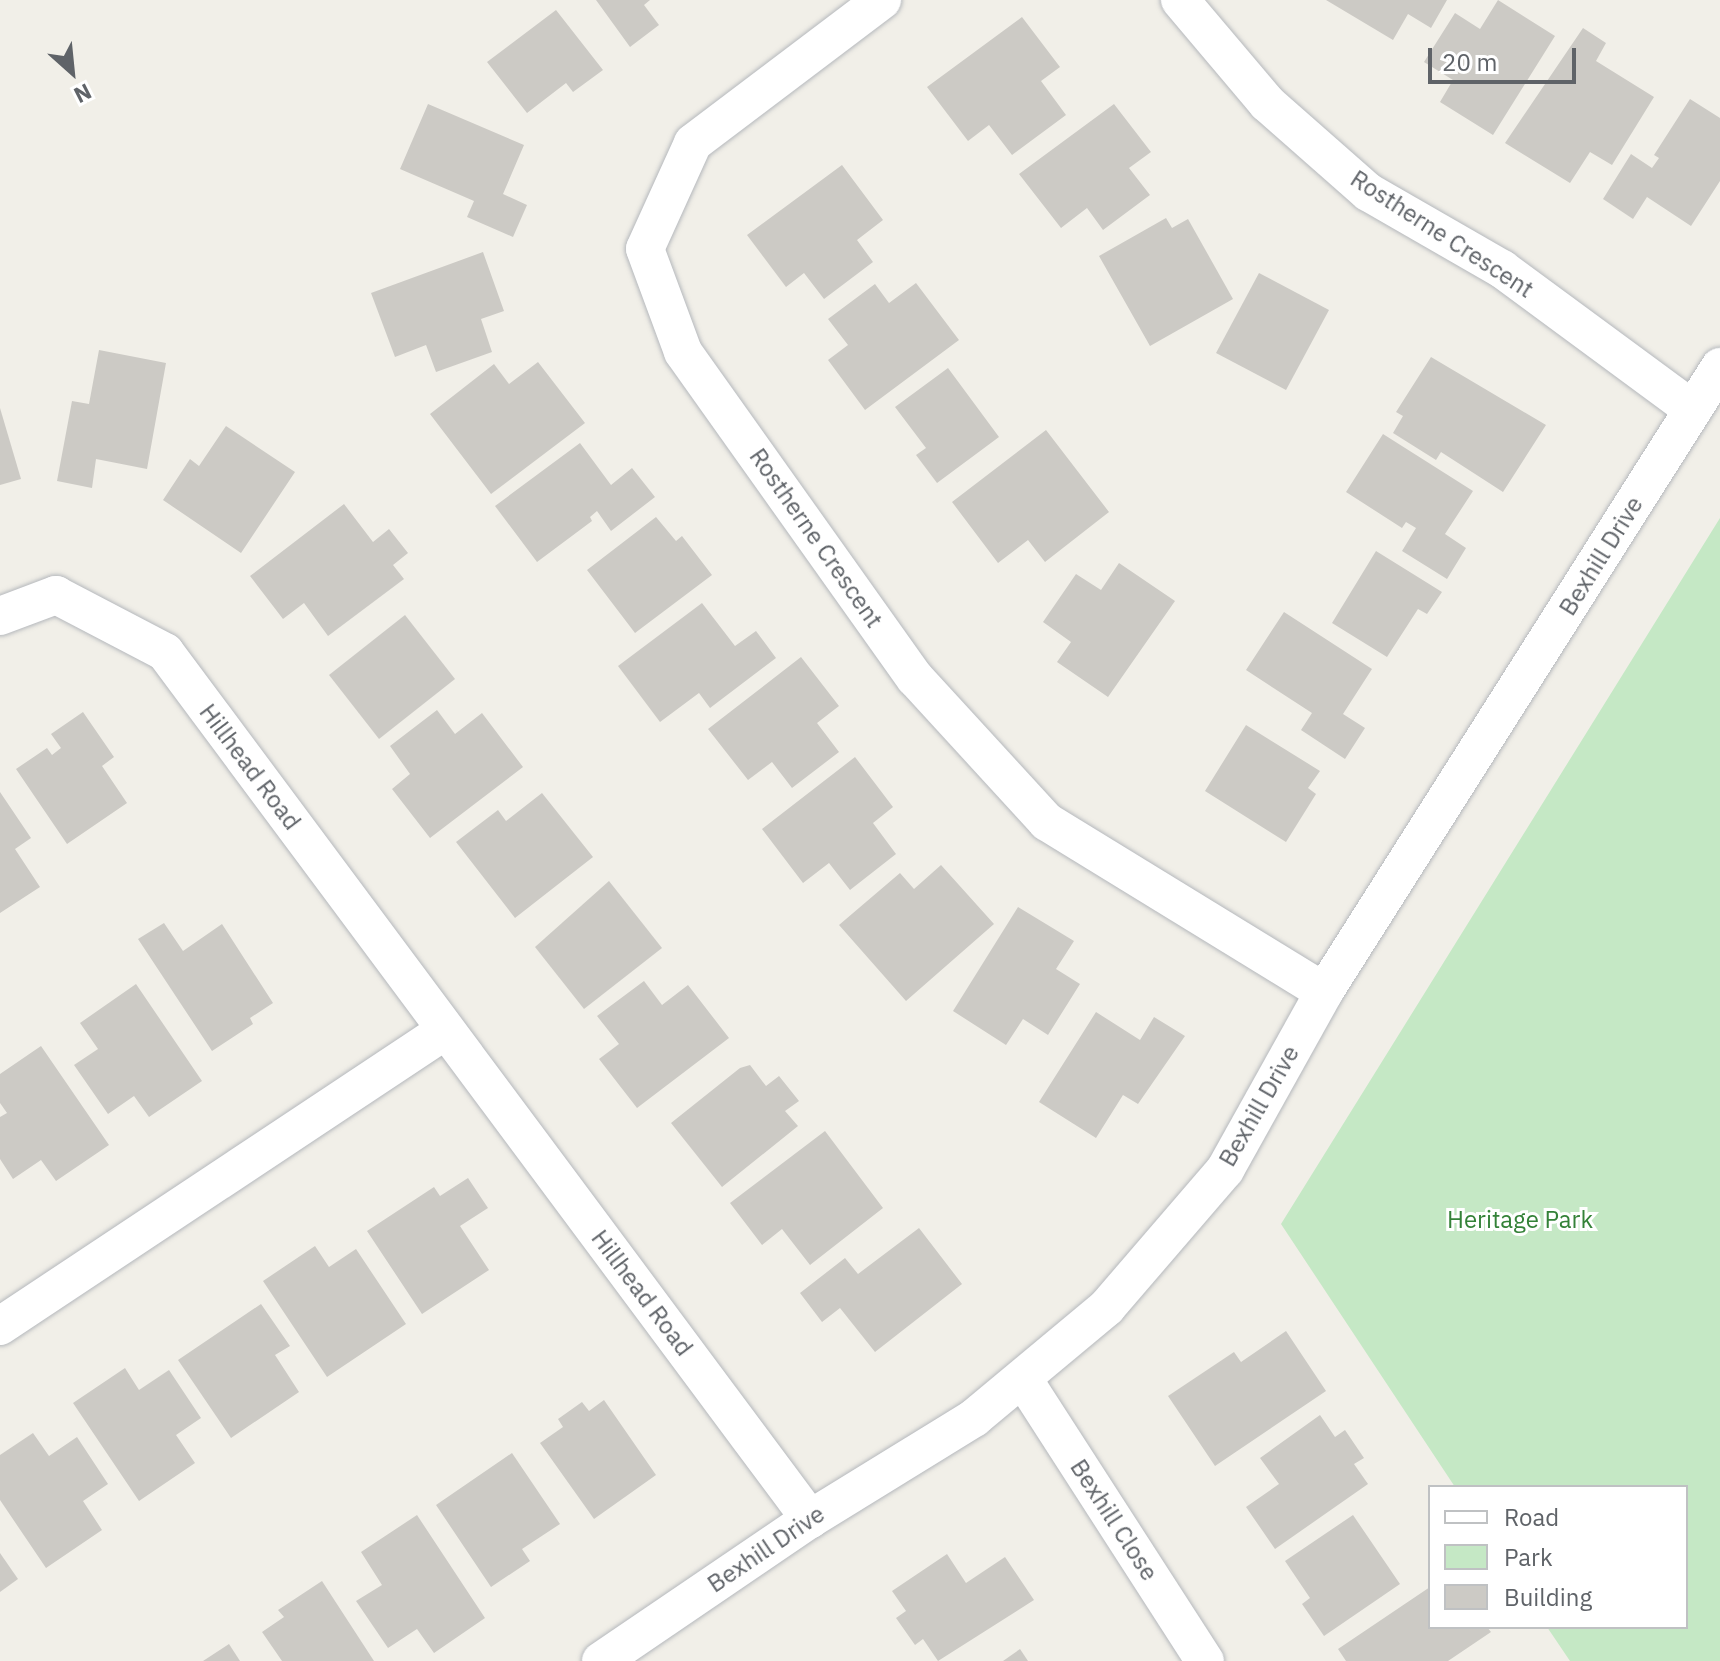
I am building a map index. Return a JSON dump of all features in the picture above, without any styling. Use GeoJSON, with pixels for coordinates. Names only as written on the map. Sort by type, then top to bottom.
{"type":"FeatureCollection","features":[{"type":"Feature","properties":{"kind":"street","name":"Rostherne Crescent"},"geometry":{"type":"LineString","coordinates":[[882,0],[693,143],[645,249],[683,352],[915,678],[1047,822],[1324,992]]}},
{"type":"Feature","properties":{"kind":"street","name":"Rostherne Crescent"},"geometry":{"type":"LineString","coordinates":[[1180,0],[1267,103],[1368,192],[1502,269],[1693,410]]}},
{"type":"Feature","properties":{"kind":"street","name":"Bexhill Drive"},"geometry":{"type":"LineString","coordinates":[[601,1661],[810,1519],[974,1418],[1107,1307],[1225,1170],[1324,992],[1720,367]]}},
{"type":"Feature","properties":{"kind":"street","name":"Hillhead Road"},"geometry":{"type":"LineString","coordinates":[[0,616],[56,595],[165,652],[810,1519]]}},
{"type":"Feature","properties":{"kind":"street"},"geometry":{"type":"LineString","coordinates":[[0,1326],[446,1030]]}},
{"type":"Feature","properties":{"kind":"street","name":"Bexhill Close"},"geometry":{"type":"LineString","coordinates":[[1023,1379],[1205,1661]]}},
{"type":"Feature","properties":{"kind":"green space","name":"Heritage Park"},"geometry":{"type":"Polygon","coordinates":[[[1720,518],[1720,1661],[1570,1661],[1548,1629],[1688,1629],[1688,1485],[1454,1485],[1281,1224],[1720,518]]]}},
{"type":"Feature","properties":{"kind":"building"},"geometry":{"type":"Polygon","coordinates":[[[596,0],[650,0],[644,5],[659,25],[630,47],[596,0]]]}},
{"type":"Feature","properties":{"kind":"building"},"geometry":{"type":"Polygon","coordinates":[[[1326,0],[1447,0],[1431,28],[1408,14],[1393,40],[1326,0]]]}},
{"type":"Feature","properties":{"kind":"building"},"geometry":{"type":"Polygon","coordinates":[[[1498,0],[1555,36],[1493,135],[1440,102],[1453,80],[1424,62],[1455,13],[1480,29],[1498,0]]]}},
{"type":"Feature","properties":{"kind":"building"},"geometry":{"type":"Polygon","coordinates":[[[556,10],[603,70],[573,92],[566,83],[527,113],[487,62],[556,10]]]}},
{"type":"Feature","properties":{"kind":"building"},"geometry":{"type":"Polygon","coordinates":[[[1022,17],[1060,67],[1041,81],[1066,115],[1012,155],[989,125],[968,141],[927,87],[1022,17]]]}},
{"type":"Feature","properties":{"kind":"building"},"geometry":{"type":"Polygon","coordinates":[[[1583,28],[1606,43],[1596,61],[1654,97],[1612,165],[1590,152],[1570,183],[1505,143],[1583,28]]]}},
{"type":"Feature","properties":{"kind":"building"},"geometry":{"type":"Polygon","coordinates":[[[1690,99],[1720,118],[1720,181],[1691,226],[1647,197],[1633,219],[1603,199],[1631,154],[1652,168],[1659,158],[1654,155],[1690,99]]]}},
{"type":"Feature","properties":{"kind":"building"},"geometry":{"type":"Polygon","coordinates":[[[428,104],[524,145],[503,194],[527,205],[513,237],[467,217],[474,201],[400,169],[428,104]]]}},
{"type":"Feature","properties":{"kind":"building"},"geometry":{"type":"Polygon","coordinates":[[[1114,104],[1151,152],[1129,168],[1150,195],[1103,230],[1087,208],[1061,228],[1019,174],[1114,104]]]}},
{"type":"Feature","properties":{"kind":"building"},"geometry":{"type":"Polygon","coordinates":[[[842,165],[883,220],[857,240],[873,262],[824,299],[804,273],[786,287],[747,235],[842,165]]]}},
{"type":"Feature","properties":{"kind":"building"},"geometry":{"type":"Polygon","coordinates":[[[1166,218],[1172,228],[1188,219],[1233,299],[1150,346],[1099,256],[1166,218]]]}},
{"type":"Feature","properties":{"kind":"building"},"geometry":{"type":"Polygon","coordinates":[[[483,252],[504,311],[481,319],[492,352],[436,372],[426,345],[395,357],[371,293],[483,252]]]}},
{"type":"Feature","properties":{"kind":"building"},"geometry":{"type":"Polygon","coordinates":[[[1259,273],[1329,310],[1286,390],[1216,353],[1259,273]]]}},
{"type":"Feature","properties":{"kind":"building"},"geometry":{"type":"Polygon","coordinates":[[[916,283],[959,340],[865,410],[828,360],[848,345],[828,319],[875,284],[889,303],[916,283]]]}},
{"type":"Feature","properties":{"kind":"building"},"geometry":{"type":"Polygon","coordinates":[[[99,350],[166,363],[147,469],[96,459],[92,488],[57,481],[72,401],[89,404],[99,350]]]}},
{"type":"Feature","properties":{"kind":"building"},"geometry":{"type":"Polygon","coordinates":[[[1431,357],[1546,425],[1503,492],[1441,452],[1436,460],[1393,433],[1403,416],[1396,412],[1431,357]]]}},
{"type":"Feature","properties":{"kind":"building"},"geometry":{"type":"Polygon","coordinates":[[[538,362],[585,423],[491,494],[430,414],[494,364],[509,384],[538,362]]]}},
{"type":"Feature","properties":{"kind":"building"},"geometry":{"type":"Polygon","coordinates":[[[948,368],[999,437],[937,483],[916,455],[926,448],[895,407],[948,368]]]}},
{"type":"Feature","properties":{"kind":"building"},"geometry":{"type":"Polygon","coordinates":[[[0,408],[21,479],[0,485],[0,408]]]}},
{"type":"Feature","properties":{"kind":"building"},"geometry":{"type":"Polygon","coordinates":[[[226,426],[295,472],[241,553],[163,500],[190,459],[199,466],[226,426]]]}},
{"type":"Feature","properties":{"kind":"building"},"geometry":{"type":"Polygon","coordinates":[[[1046,430],[1109,512],[1045,562],[1028,540],[998,563],[952,502],[1046,430]]]}},
{"type":"Feature","properties":{"kind":"building"},"geometry":{"type":"Polygon","coordinates":[[[1383,434],[1473,491],[1445,534],[1466,548],[1447,579],[1402,551],[1416,528],[1406,522],[1402,528],[1346,492],[1383,434]]]}},
{"type":"Feature","properties":{"kind":"building"},"geometry":{"type":"Polygon","coordinates":[[[580,443],[611,485],[632,468],[655,497],[611,531],[597,511],[590,517],[592,521],[537,562],[495,506],[580,443]]]}},
{"type":"Feature","properties":{"kind":"building"},"geometry":{"type":"Polygon","coordinates":[[[344,504],[373,542],[389,529],[408,553],[393,565],[404,579],[328,636],[304,603],[283,619],[250,576],[344,504]]]}},
{"type":"Feature","properties":{"kind":"building"},"geometry":{"type":"Polygon","coordinates":[[[656,517],[676,541],[682,536],[712,575],[635,633],[587,570],[656,517]]]}},
{"type":"Feature","properties":{"kind":"building"},"geometry":{"type":"Polygon","coordinates":[[[1376,551],[1442,592],[1427,614],[1418,609],[1387,657],[1332,623],[1376,551]]]}},
{"type":"Feature","properties":{"kind":"building"},"geometry":{"type":"Polygon","coordinates":[[[1119,563],[1175,601],[1108,697],[1057,662],[1071,642],[1043,622],[1076,574],[1101,590],[1119,563]]]}},
{"type":"Feature","properties":{"kind":"building"},"geometry":{"type":"Polygon","coordinates":[[[702,603],[735,646],[756,631],[776,658],[710,708],[699,693],[660,722],[618,666],[702,603]]]}},
{"type":"Feature","properties":{"kind":"building"},"geometry":{"type":"Polygon","coordinates":[[[1284,612],[1372,669],[1343,714],[1365,728],[1345,759],[1301,730],[1312,713],[1246,670],[1284,612]]]}},
{"type":"Feature","properties":{"kind":"building"},"geometry":{"type":"Polygon","coordinates":[[[405,615],[455,679],[379,739],[329,675],[405,615]]]}},
{"type":"Feature","properties":{"kind":"building"},"geometry":{"type":"Polygon","coordinates":[[[801,657],[839,706],[817,723],[839,752],[792,788],[772,762],[748,780],[708,729],[801,657]]]}},
{"type":"Feature","properties":{"kind":"building"},"geometry":{"type":"Polygon","coordinates":[[[437,710],[455,734],[482,713],[523,767],[430,838],[392,789],[410,774],[390,746],[437,710]]]}},
{"type":"Feature","properties":{"kind":"building"},"geometry":{"type":"Polygon","coordinates":[[[83,712],[114,757],[102,766],[127,803],[67,844],[16,769],[47,748],[52,755],[61,748],[51,734],[83,712]]]}},
{"type":"Feature","properties":{"kind":"building"},"geometry":{"type":"Polygon","coordinates":[[[1246,725],[1320,771],[1308,788],[1316,794],[1286,842],[1205,791],[1246,725]]]}},
{"type":"Feature","properties":{"kind":"building"},"geometry":{"type":"Polygon","coordinates":[[[855,757],[893,807],[873,823],[896,854],[850,890],[829,863],[803,883],[762,829],[855,757]]]}},
{"type":"Feature","properties":{"kind":"building"},"geometry":{"type":"Polygon","coordinates":[[[0,792],[31,838],[15,849],[40,887],[0,913],[0,792]]]}},
{"type":"Feature","properties":{"kind":"building"},"geometry":{"type":"Polygon","coordinates":[[[542,793],[593,857],[515,918],[456,842],[498,810],[506,821],[542,793]]]}},
{"type":"Feature","properties":{"kind":"building"},"geometry":{"type":"Polygon","coordinates":[[[941,865],[994,924],[906,1001],[839,925],[900,873],[914,889],[941,865]]]}},
{"type":"Feature","properties":{"kind":"building"},"geometry":{"type":"Polygon","coordinates":[[[609,881],[662,948],[584,1009],[535,947],[609,881]]]}},
{"type":"Feature","properties":{"kind":"building"},"geometry":{"type":"Polygon","coordinates":[[[1018,907],[1074,941],[1056,969],[1080,984],[1048,1035],[1023,1019],[1006,1045],[953,1011],[1018,907]]]}},
{"type":"Feature","properties":{"kind":"building"},"geometry":{"type":"Polygon","coordinates":[[[164,923],[183,951],[222,924],[273,1003],[250,1018],[253,1024],[212,1051],[138,939],[164,923]]]}},
{"type":"Feature","properties":{"kind":"building"},"geometry":{"type":"Polygon","coordinates":[[[644,981],[662,1005],[688,985],[729,1038],[637,1108],[599,1059],[619,1044],[597,1016],[644,981]]]}},
{"type":"Feature","properties":{"kind":"building"},"geometry":{"type":"Polygon","coordinates":[[[136,984],[202,1081],[149,1117],[134,1096],[108,1114],[74,1065],[98,1049],[80,1023],[136,984]]]}},
{"type":"Feature","properties":{"kind":"building"},"geometry":{"type":"Polygon","coordinates":[[[1096,1012],[1140,1040],[1154,1017],[1185,1036],[1138,1104],[1123,1095],[1096,1138],[1039,1102],[1096,1012]]]}},
{"type":"Feature","properties":{"kind":"building"},"geometry":{"type":"Polygon","coordinates":[[[41,1046],[109,1145],[56,1181],[41,1160],[13,1179],[0,1159],[0,1117],[7,1113],[0,1103],[0,1074],[41,1046]]]}},
{"type":"Feature","properties":{"kind":"building"},"geometry":{"type":"Polygon","coordinates":[[[750,1065],[766,1086],[779,1076],[799,1101],[785,1111],[798,1126],[722,1187],[671,1123],[740,1068],[750,1065]]]}},
{"type":"Feature","properties":{"kind":"building"},"geometry":{"type":"Polygon","coordinates":[[[825,1131],[883,1208],[810,1265],[782,1229],[762,1245],[730,1203],[825,1131]]]}},
{"type":"Feature","properties":{"kind":"building"},"geometry":{"type":"Polygon","coordinates":[[[468,1178],[488,1208],[460,1226],[489,1270],[422,1314],[367,1231],[434,1187],[440,1196],[468,1178]]]}},
{"type":"Feature","properties":{"kind":"building"},"geometry":{"type":"Polygon","coordinates":[[[919,1228],[962,1284],[875,1352],[840,1308],[822,1322],[800,1293],[845,1258],[858,1274],[919,1228]]]}},
{"type":"Feature","properties":{"kind":"building"},"geometry":{"type":"Polygon","coordinates":[[[315,1246],[329,1267],[356,1249],[406,1324],[327,1377],[263,1281],[315,1246]]]}},
{"type":"Feature","properties":{"kind":"building"},"geometry":{"type":"Polygon","coordinates":[[[261,1304],[290,1346],[275,1355],[299,1392],[231,1438],[178,1360],[261,1304]]]}},
{"type":"Feature","properties":{"kind":"building"},"geometry":{"type":"Polygon","coordinates":[[[1286,1331],[1326,1391],[1215,1466],[1168,1396],[1234,1352],[1241,1362],[1286,1331]]]}},
{"type":"Feature","properties":{"kind":"building"},"geometry":{"type":"Polygon","coordinates":[[[125,1368],[139,1390],[169,1370],[201,1418],[176,1435],[195,1463],[139,1501],[73,1403],[125,1368]]]}},
{"type":"Feature","properties":{"kind":"building"},"geometry":{"type":"Polygon","coordinates":[[[604,1400],[656,1475],[594,1519],[540,1443],[563,1427],[558,1419],[582,1402],[589,1411],[604,1400]]]}},
{"type":"Feature","properties":{"kind":"building"},"geometry":{"type":"Polygon","coordinates":[[[1320,1415],[1335,1437],[1345,1430],[1364,1458],[1354,1464],[1368,1484],[1275,1549],[1246,1507],[1279,1484],[1260,1458],[1320,1415]]]}},
{"type":"Feature","properties":{"kind":"building"},"geometry":{"type":"Polygon","coordinates":[[[33,1433],[49,1456],[77,1437],[108,1484],[83,1501],[102,1530],[46,1568],[0,1500],[0,1455],[33,1433]]]}},
{"type":"Feature","properties":{"kind":"building"},"geometry":{"type":"Polygon","coordinates":[[[512,1453],[560,1524],[522,1549],[530,1561],[491,1587],[436,1505],[512,1453]]]}},
{"type":"Feature","properties":{"kind":"building"},"geometry":{"type":"Polygon","coordinates":[[[417,1515],[485,1618],[434,1653],[417,1629],[388,1648],[356,1601],[382,1585],[361,1552],[417,1515]]]}},
{"type":"Feature","properties":{"kind":"building"},"geometry":{"type":"Polygon","coordinates":[[[1353,1515],[1400,1584],[1324,1636],[1302,1604],[1310,1598],[1285,1561],[1353,1515]]]}},
{"type":"Feature","properties":{"kind":"building"},"geometry":{"type":"Polygon","coordinates":[[[0,1553],[18,1579],[0,1592],[0,1553]]]}},
{"type":"Feature","properties":{"kind":"building"},"geometry":{"type":"Polygon","coordinates":[[[947,1554],[966,1583],[1005,1557],[1034,1600],[938,1661],[923,1639],[915,1645],[896,1618],[906,1611],[892,1591],[947,1554]]]}},
{"type":"Feature","properties":{"kind":"building"},"geometry":{"type":"Polygon","coordinates":[[[322,1581],[374,1661],[282,1661],[262,1632],[284,1617],[278,1610],[322,1581]]]}},
{"type":"Feature","properties":{"kind":"building"},"geometry":{"type":"Polygon","coordinates":[[[1428,1588],[1428,1629],[1489,1629],[1491,1632],[1448,1661],[1346,1661],[1338,1649],[1428,1588]]]}},
{"type":"Feature","properties":{"kind":"building"},"geometry":{"type":"Polygon","coordinates":[[[229,1644],[240,1661],[203,1661],[229,1644]]]}},
{"type":"Feature","properties":{"kind":"building"},"geometry":{"type":"Polygon","coordinates":[[[1020,1649],[1028,1661],[1003,1661],[1020,1649]]]}}]}
